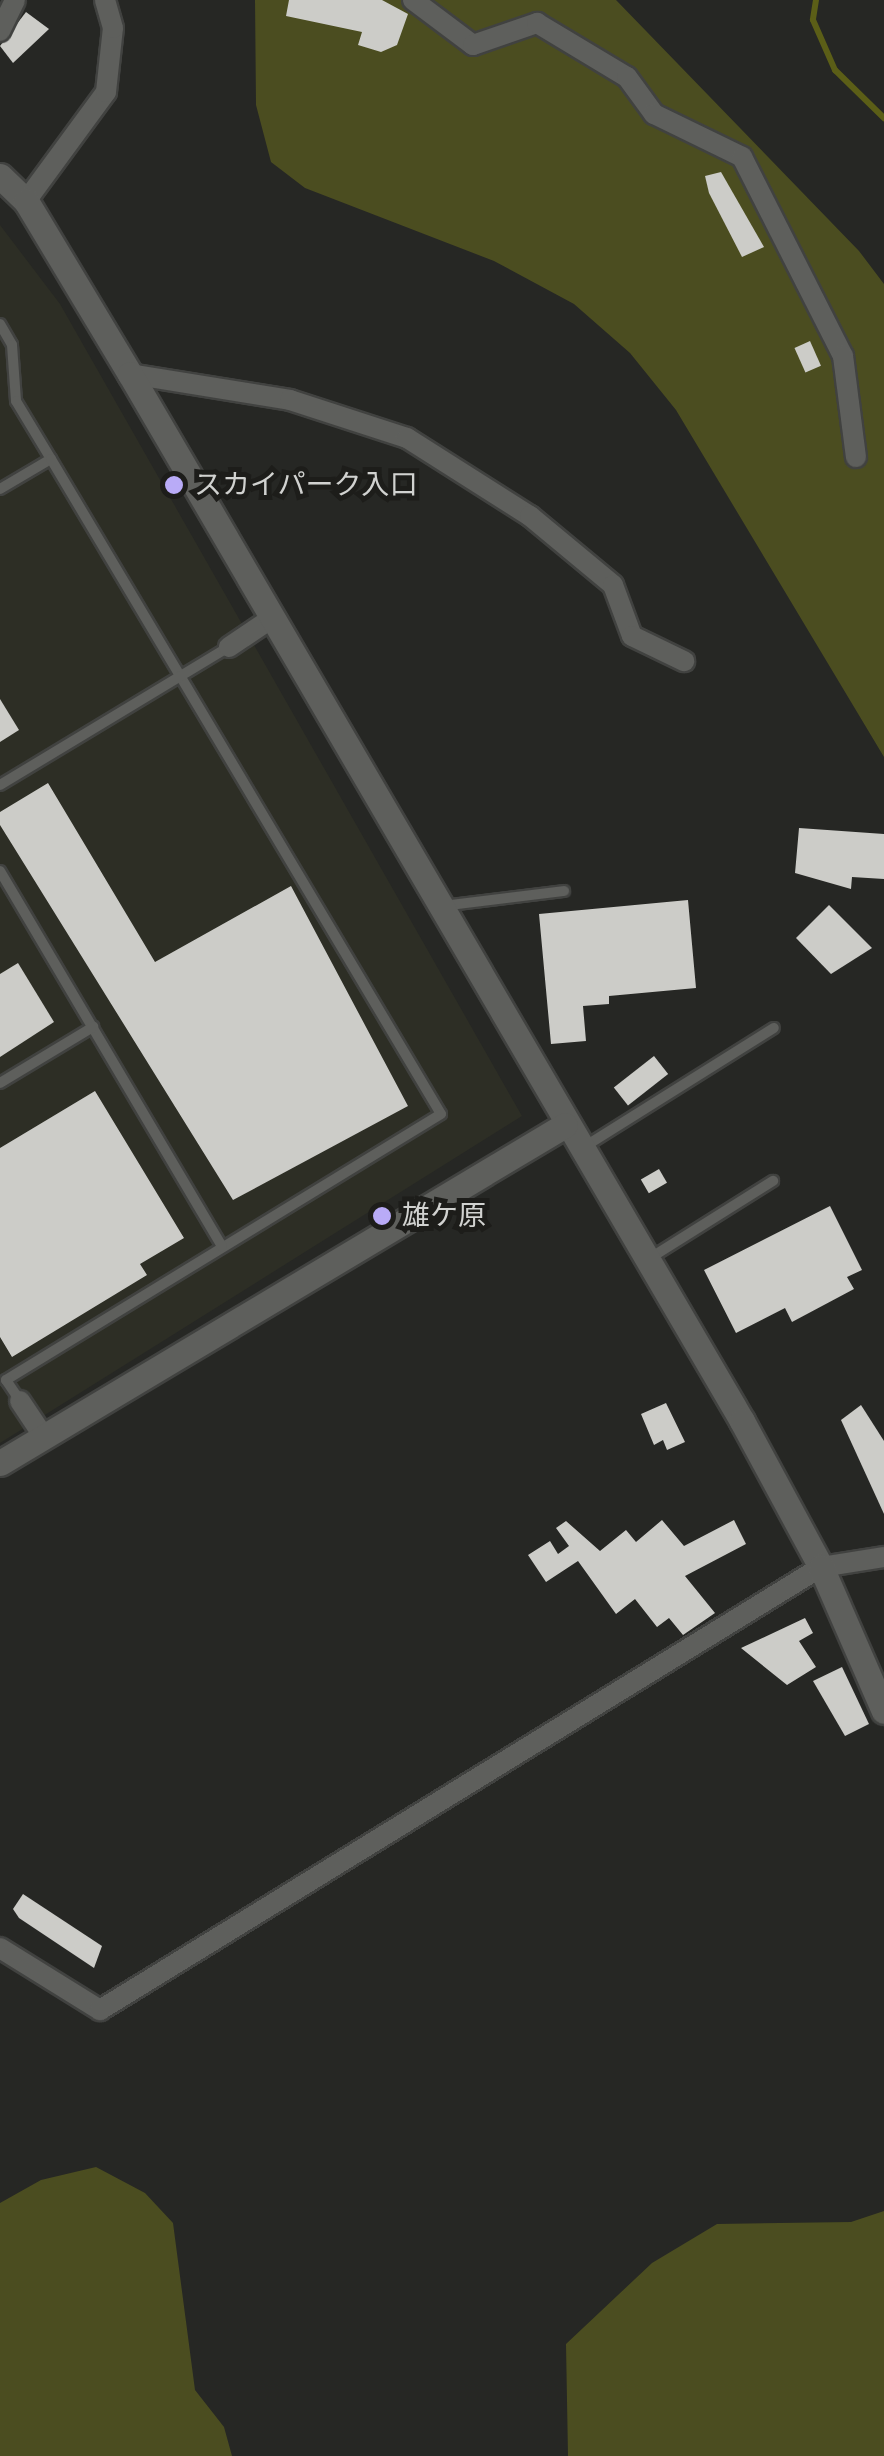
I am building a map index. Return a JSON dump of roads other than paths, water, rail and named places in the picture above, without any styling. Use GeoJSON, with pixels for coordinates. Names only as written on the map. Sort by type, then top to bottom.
{"type":"FeatureCollection","features":[{"type":"Feature","properties":{"kind":"street"},"geometry":{"type":"LineString","coordinates":[[0,30],[15,0]]}},
{"type":"Feature","properties":{"kind":"street"},"geometry":{"type":"LineString","coordinates":[[26,202],[106,92],[114,28],[104,0]]}},
{"type":"Feature","properties":{"kind":"street"},"geometry":{"type":"LineString","coordinates":[[413,0],[473,45],[537,22],[628,76],[654,114],[742,157],[843,356],[856,457]]}},
{"type":"Feature","properties":{"kind":"street"},"geometry":{"type":"LineString","coordinates":[[0,176],[26,202],[130,374],[647,1260],[821,1567],[884,1711]]}},
{"type":"Feature","properties":{"kind":"street"},"geometry":{"type":"LineString","coordinates":[[130,374],[290,400],[407,438],[530,516],[614,585],[632,636],[684,661]]}},
{"type":"Feature","properties":{"kind":"street"},"geometry":{"type":"LineString","coordinates":[[230,647],[272,618]]}},
{"type":"Feature","properties":{"kind":"street"},"geometry":{"type":"LineString","coordinates":[[0,1463],[565,1125]]}},
{"type":"Feature","properties":{"kind":"street"},"geometry":{"type":"LineString","coordinates":[[20,1401],[44,1437]]}},
{"type":"Feature","properties":{"kind":"street"},"geometry":{"type":"LineString","coordinates":[[0,1948],[100,2010],[821,1567],[884,1556]]}},
{"type":"Feature","properties":{"kind":"lane"},"geometry":{"type":"LineString","coordinates":[[0,324],[12,345],[16,400],[441,1114],[2,1378],[20,1401]]}},
{"type":"Feature","properties":{"kind":"lane"},"geometry":{"type":"LineString","coordinates":[[0,488],[51,459]]}},
{"type":"Feature","properties":{"kind":"lane"},"geometry":{"type":"LineString","coordinates":[[0,785],[230,647]]}},
{"type":"Feature","properties":{"kind":"lane"},"geometry":{"type":"LineString","coordinates":[[0,872],[222,1246]]}},
{"type":"Feature","properties":{"kind":"lane"},"geometry":{"type":"LineString","coordinates":[[441,906],[460,896],[564,890]]}},
{"type":"Feature","properties":{"kind":"lane"},"geometry":{"type":"LineString","coordinates":[[0,1083],[92,1026]]}},
{"type":"Feature","properties":{"kind":"lane"},"geometry":{"type":"LineString","coordinates":[[580,1149],[774,1028]]}},
{"type":"Feature","properties":{"kind":"lane"},"geometry":{"type":"LineString","coordinates":[[647,1260],[772,1181]]}},
{"type":"Feature","properties":{"kind":"waterway"},"geometry":{"type":"LineString","coordinates":[[816,0],[813,20],[835,70],[884,118]]}},
{"type":"Feature","properties":{"kind":"place","name":"スカイパーク入口"},"geometry":{"type":"Point","coordinates":[174,485]}},
{"type":"Feature","properties":{"kind":"place","name":"雄ケ原"},"geometry":{"type":"Point","coordinates":[382,1216]}}]}
